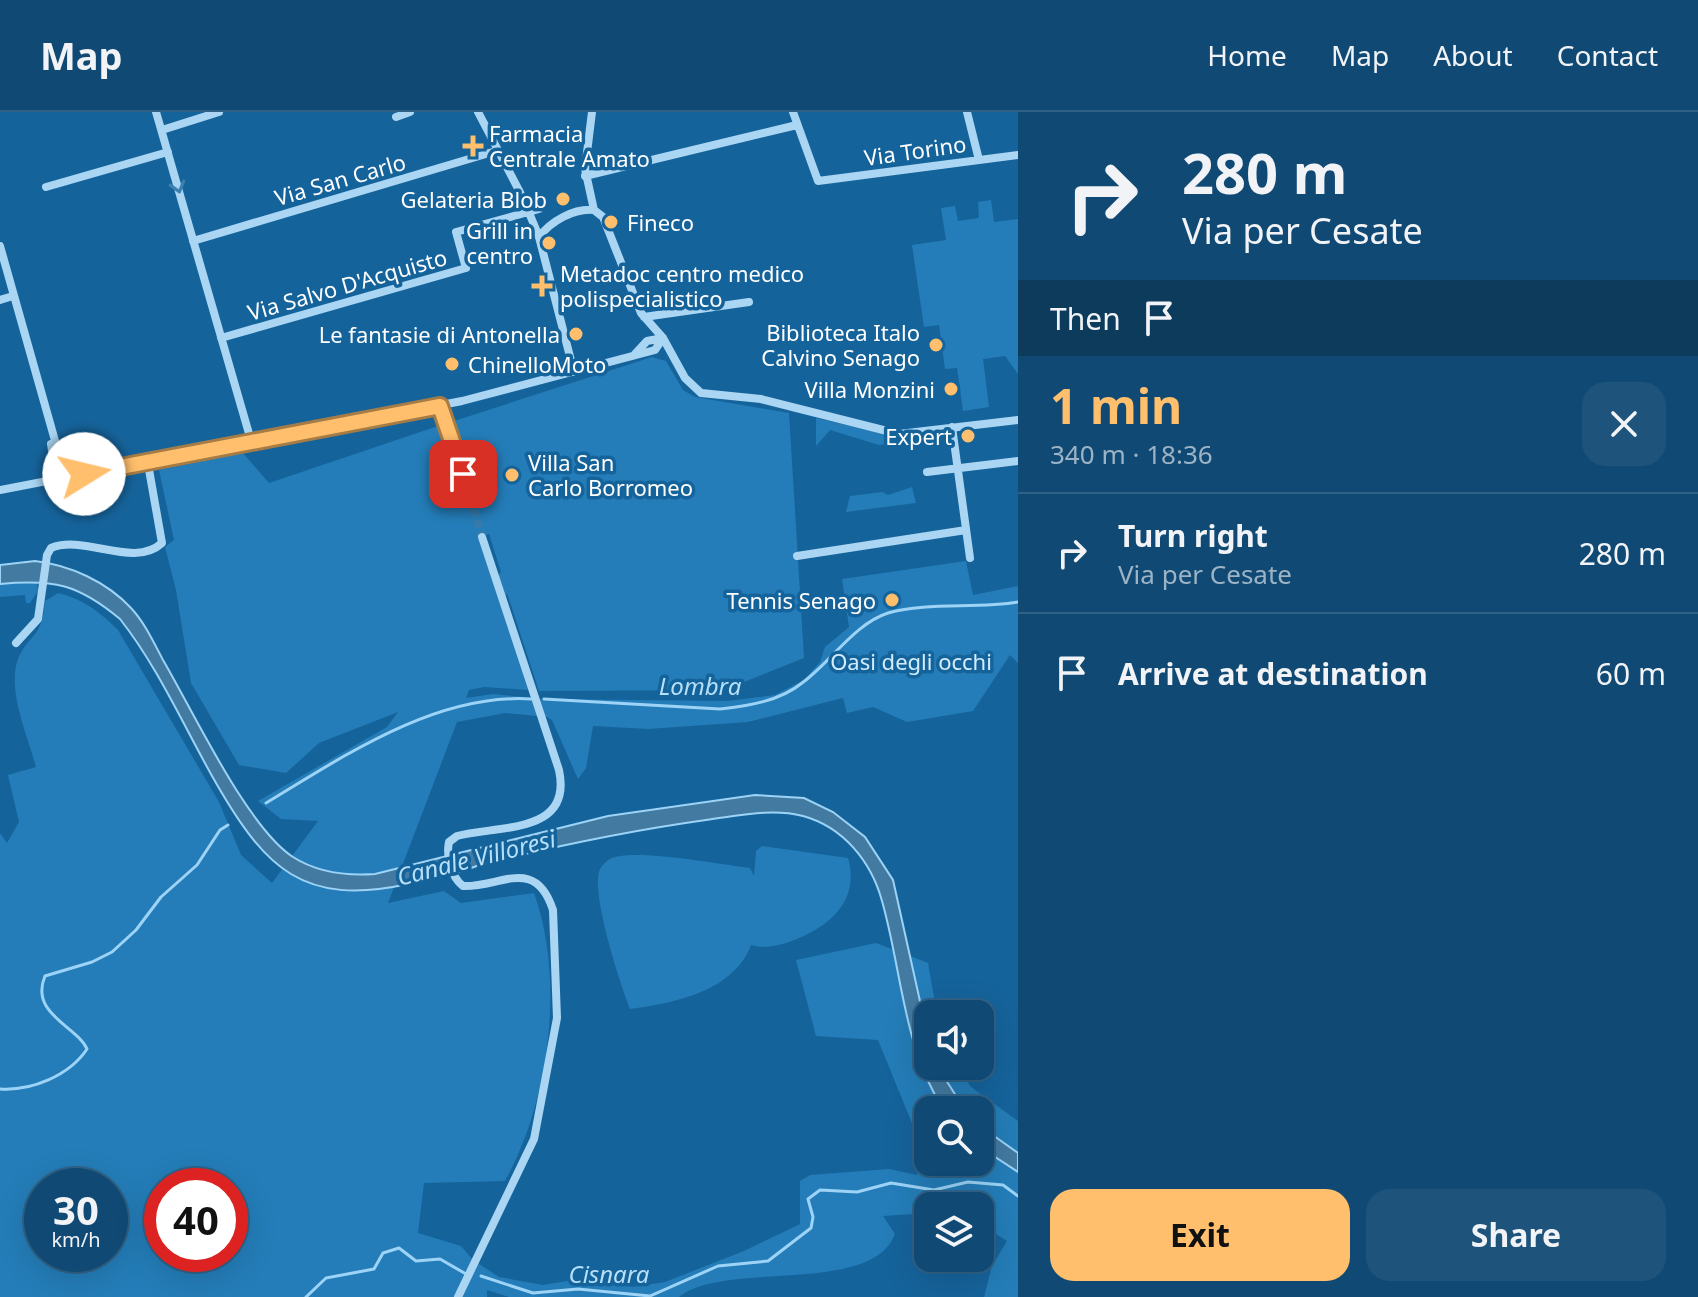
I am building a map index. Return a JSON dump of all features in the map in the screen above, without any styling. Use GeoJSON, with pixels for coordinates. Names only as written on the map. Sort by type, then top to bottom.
{"type":"FeatureCollection","features":[{"type":"Feature","properties":{"kind":"street"},"geometry":{"type":"LineString","coordinates":[[156,112],[252,444]]}},
{"type":"Feature","properties":{"kind":"street"},"geometry":{"type":"LineString","coordinates":[[162,130],[219,112]]}},
{"type":"Feature","properties":{"kind":"street"},"geometry":{"type":"LineString","coordinates":[[396,117],[410,112]]}},
{"type":"Feature","properties":{"kind":"street"},"geometry":{"type":"LineString","coordinates":[[478,112],[529,210],[539,237],[574,372]]}},
{"type":"Feature","properties":{"kind":"street"},"geometry":{"type":"LineString","coordinates":[[592,112],[585,176],[594,210],[603,217],[644,317],[663,338],[676,364],[693,387],[705,395],[767,396],[887,432],[1018,420]]}},
{"type":"Feature","properties":{"kind":"street"},"geometry":{"type":"LineString","coordinates":[[585,176],[797,125],[793,112]]}},
{"type":"Feature","properties":{"kind":"street"},"geometry":{"type":"LineString","coordinates":[[967,112],[979,160]]}},
{"type":"Feature","properties":{"kind":"street","name":"Via Torino"},"geometry":{"type":"LineString","coordinates":[[797,125],[817,181],[1018,155]]}},
{"type":"Feature","properties":{"kind":"street","name":"Via San Carlo"},"geometry":{"type":"LineString","coordinates":[[193,241],[496,151]]}},
{"type":"Feature","properties":{"kind":"street"},"geometry":{"type":"LineString","coordinates":[[46,187],[168,152]]}},
{"type":"Feature","properties":{"kind":"street"},"geometry":{"type":"LineString","coordinates":[[523,198],[555,222]]}},
{"type":"Feature","properties":{"kind":"street"},"geometry":{"type":"LineString","coordinates":[[529,210],[539,209]]}},
{"type":"Feature","properties":{"kind":"street","name":"Via Salvo D'Acquisto"},"geometry":{"type":"LineString","coordinates":[[221,338],[466,268],[456,232],[529,210]]}},
{"type":"Feature","properties":{"kind":"street"},"geometry":{"type":"LineString","coordinates":[[539,237],[555,222],[582,210],[594,210]]}},
{"type":"Feature","properties":{"kind":"street"},"geometry":{"type":"LineString","coordinates":[[0,246],[61,477]]}},
{"type":"Feature","properties":{"kind":"street"},"geometry":{"type":"LineString","coordinates":[[0,300],[13,296]]}},
{"type":"Feature","properties":{"kind":"street"},"geometry":{"type":"LineString","coordinates":[[644,317],[749,302]]}},
{"type":"Feature","properties":{"kind":"street"},"geometry":{"type":"LineString","coordinates":[[0,490],[440,406],[655,350],[663,338]]}},
{"type":"Feature","properties":{"kind":"street"},"geometry":{"type":"LineString","coordinates":[[634,355],[647,341],[663,338]]}},
{"type":"Feature","properties":{"kind":"street"},"geometry":{"type":"LineString","coordinates":[[655,350],[676,364]]}},
{"type":"Feature","properties":{"kind":"street"},"geometry":{"type":"LineString","coordinates":[[440,406],[463,474]]}},
{"type":"Feature","properties":{"kind":"street"},"geometry":{"type":"LineString","coordinates":[[952,427],[970,558]]}},
{"type":"Feature","properties":{"kind":"street"},"geometry":{"type":"LineString","coordinates":[[927,472],[1018,461]]}},
{"type":"Feature","properties":{"kind":"street"},"geometry":{"type":"LineString","coordinates":[[16,643],[38,621],[46,558],[51,548],[63,544],[132,552],[151,551],[161,544],[164,537],[148,464]]}},
{"type":"Feature","properties":{"kind":"street"},"geometry":{"type":"LineString","coordinates":[[797,556],[966,530]]}},
{"type":"Feature","properties":{"kind":"street"},"geometry":{"type":"LineString","coordinates":[[458,1297],[529,1155],[555,1036],[558,997],[553,910],[541,888],[514,877],[466,887],[454,876],[448,851],[455,837],[544,818],[558,803],[561,787],[559,770],[482,537]]}},
{"type":"Feature","properties":{"kind":"green space"},"geometry":{"type":"Polygon","coordinates":[[[991,200],[994,222],[1018,219],[1018,374],[1005,356],[983,359],[989,407],[963,411],[957,368],[945,369],[939,325],[924,327],[912,245],[946,240],[941,208],[955,206],[958,221],[979,218],[978,202],[991,200]]]}},
{"type":"Feature","properties":{"kind":"green space","name":"Oasi degli occhi"},"geometry":{"type":"Polygon","coordinates":[[[652,357],[666,361],[683,390],[695,397],[789,413],[804,658],[724,690],[539,691],[507,593],[502,606],[529,690],[484,687],[469,690],[466,698],[493,694],[541,699],[727,701],[775,695],[804,680],[820,662],[825,647],[849,627],[842,579],[966,561],[973,595],[1018,586],[1018,663],[1010,655],[973,711],[907,722],[873,707],[847,713],[843,698],[748,722],[648,729],[593,726],[586,768],[578,779],[552,720],[547,717],[505,713],[457,722],[388,903],[444,891],[461,903],[534,893],[544,927],[549,963],[548,1039],[533,1114],[505,1181],[424,1183],[418,1233],[461,1246],[473,1260],[499,1277],[543,1285],[585,1278],[633,1287],[665,1282],[744,1251],[800,1224],[800,1181],[810,1175],[889,1169],[914,1176],[994,1176],[994,1104],[1018,1121],[1018,1297],[984,1297],[990,1272],[994,1272],[994,1263],[1007,1241],[994,1233],[994,1192],[914,1192],[914,1214],[883,1216],[895,1234],[881,1253],[858,1265],[828,1271],[728,1280],[700,1286],[679,1297],[509,1297],[487,1290],[487,1297],[0,1297],[0,833],[7,843],[19,822],[8,775],[36,767],[17,701],[15,674],[21,653],[41,623],[45,601],[58,593],[75,599],[98,612],[118,630],[219,802],[241,855],[272,883],[318,821],[281,819],[258,801],[387,727],[398,712],[319,743],[286,773],[239,765],[191,683],[176,590],[165,547],[174,540],[159,470],[243,453],[269,483],[441,425],[459,477],[468,474],[451,422],[652,357]],[[489,534],[479,537],[494,581],[501,572],[489,534]]]}},
{"type":"Feature","properties":{"kind":"green space"},"geometry":{"type":"Polygon","coordinates":[[[816,418],[906,441],[879,445],[830,430],[816,446],[816,418]]]}},
{"type":"Feature","properties":{"kind":"green space"},"geometry":{"type":"Polygon","coordinates":[[[912,487],[916,503],[846,512],[850,496],[882,492],[888,495],[912,487]]]}},
{"type":"Feature","properties":{"kind":"green space"},"geometry":{"type":"Polygon","coordinates":[[[37,583],[38,591],[30,603],[26,603],[25,595],[0,597],[0,584],[37,583]]]}},
{"type":"Feature","properties":{"kind":"green space"},"geometry":{"type":"Polygon","coordinates":[[[762,846],[848,858],[851,874],[849,888],[837,912],[803,937],[770,946],[751,945],[743,961],[731,974],[701,992],[666,1003],[630,1009],[599,901],[599,872],[602,866],[610,859],[621,856],[656,856],[750,868],[754,876],[756,851],[762,846]]]}},
{"type":"Feature","properties":{"kind":"green space"},"geometry":{"type":"Polygon","coordinates":[[[876,943],[928,963],[935,1000],[914,1000],[914,1080],[966,1080],[983,1096],[914,1096],[914,1128],[878,1040],[816,1036],[796,960],[876,943]]]}},
{"type":"Feature","properties":{"kind":"water","name":"Canale Villoresi"},"geometry":{"type":"Polygon","coordinates":[[[35,561],[61,566],[111,590],[131,608],[149,633],[222,766],[258,821],[275,842],[293,857],[322,870],[343,874],[375,874],[608,816],[755,795],[804,798],[833,812],[865,837],[893,880],[920,1000],[914,1000],[914,1042],[877,886],[863,859],[831,828],[803,816],[754,814],[592,840],[372,890],[341,890],[314,885],[291,874],[252,838],[216,783],[147,657],[120,619],[91,598],[64,586],[36,582],[0,584],[0,565],[35,561]]]}},
{"type":"Feature","properties":{"kind":"water"},"geometry":{"type":"Polygon","coordinates":[[[928,1080],[946,1080],[956,1096],[936,1096],[928,1080]]]}},
{"type":"Feature","properties":{"kind":"water"},"geometry":{"type":"Polygon","coordinates":[[[994,1136],[1018,1153],[1018,1172],[994,1156],[994,1136]]]}},
{"type":"Feature","properties":{"kind":"waterway","name":"Lombra"},"geometry":{"type":"LineString","coordinates":[[544,699],[720,709],[752,704],[793,689],[813,674],[853,634],[888,613],[1018,602]]}},
{"type":"Feature","properties":{"kind":"waterway","name":"Lombra"},"geometry":{"type":"LineString","coordinates":[[266,803],[359,748],[426,717],[460,706],[496,700],[531,699]]}},
{"type":"Feature","properties":{"kind":"waterway","name":"Lombra"},"geometry":{"type":"LineString","coordinates":[[0,1089],[24,1087],[48,1080],[79,1059],[87,1049],[43,1000],[45,976],[92,962],[112,952],[136,930],[161,897],[197,865],[220,830],[228,825]]}},
{"type":"Feature","properties":{"kind":"waterway","name":"Cisnara"},"geometry":{"type":"LineString","coordinates":[[481,1276],[533,1293],[578,1289],[650,1296],[718,1266],[768,1261],[811,1228],[813,1217],[808,1199],[820,1190],[857,1192],[891,1183],[934,1190],[968,1182],[1003,1185],[1018,1196]]}},
{"type":"Feature","properties":{"kind":"waterway","name":"Cisnara"},"geometry":{"type":"LineString","coordinates":[[306,1297],[326,1278],[374,1269],[383,1253],[399,1248],[416,1261],[440,1259],[466,1274]]}},
{"type":"Feature","properties":{"kind":"tunnel"},"geometry":{"type":"LineString","coordinates":[[463,474],[482,537]]}},
{"type":"Feature","properties":{"kind":"place","name":"Farmacia Centrale Amato"},"geometry":{"type":"Point","coordinates":[473,146]}},
{"type":"Feature","properties":{"kind":"place","name":"Gelateria Blob"},"geometry":{"type":"Point","coordinates":[563,199]}},
{"type":"Feature","properties":{"kind":"place","name":"Fineco"},"geometry":{"type":"Point","coordinates":[611,222]}},
{"type":"Feature","properties":{"kind":"place","name":"Grill in centro"},"geometry":{"type":"Point","coordinates":[549,243]}},
{"type":"Feature","properties":{"kind":"place","name":"Metadoc centro medico polispecialistico"},"geometry":{"type":"Point","coordinates":[542,286]}},
{"type":"Feature","properties":{"kind":"place","name":"Le fantasie di Antonella"},"geometry":{"type":"Point","coordinates":[576,334]}},
{"type":"Feature","properties":{"kind":"place","name":"Biblioteca Italo Calvino Senago"},"geometry":{"type":"Point","coordinates":[936,345]}},
{"type":"Feature","properties":{"kind":"place","name":"ChinelloMoto"},"geometry":{"type":"Point","coordinates":[452,364]}},
{"type":"Feature","properties":{"kind":"place","name":"Villa Monzini"},"geometry":{"type":"Point","coordinates":[951,389]}},
{"type":"Feature","properties":{"kind":"place","name":"Expert"},"geometry":{"type":"Point","coordinates":[968,436]}},
{"type":"Feature","properties":{"kind":"place","name":"Villa San Carlo Borromeo"},"geometry":{"type":"Point","coordinates":[512,475]}},
{"type":"Feature","properties":{"kind":"place","name":"Tennis Senago"},"geometry":{"type":"Point","coordinates":[892,600]}},
{"type":"Feature","properties":{"kind":"route"},"geometry":{"type":"LineString","coordinates":[[84,474],[440,406],[463,474]]}}]}
